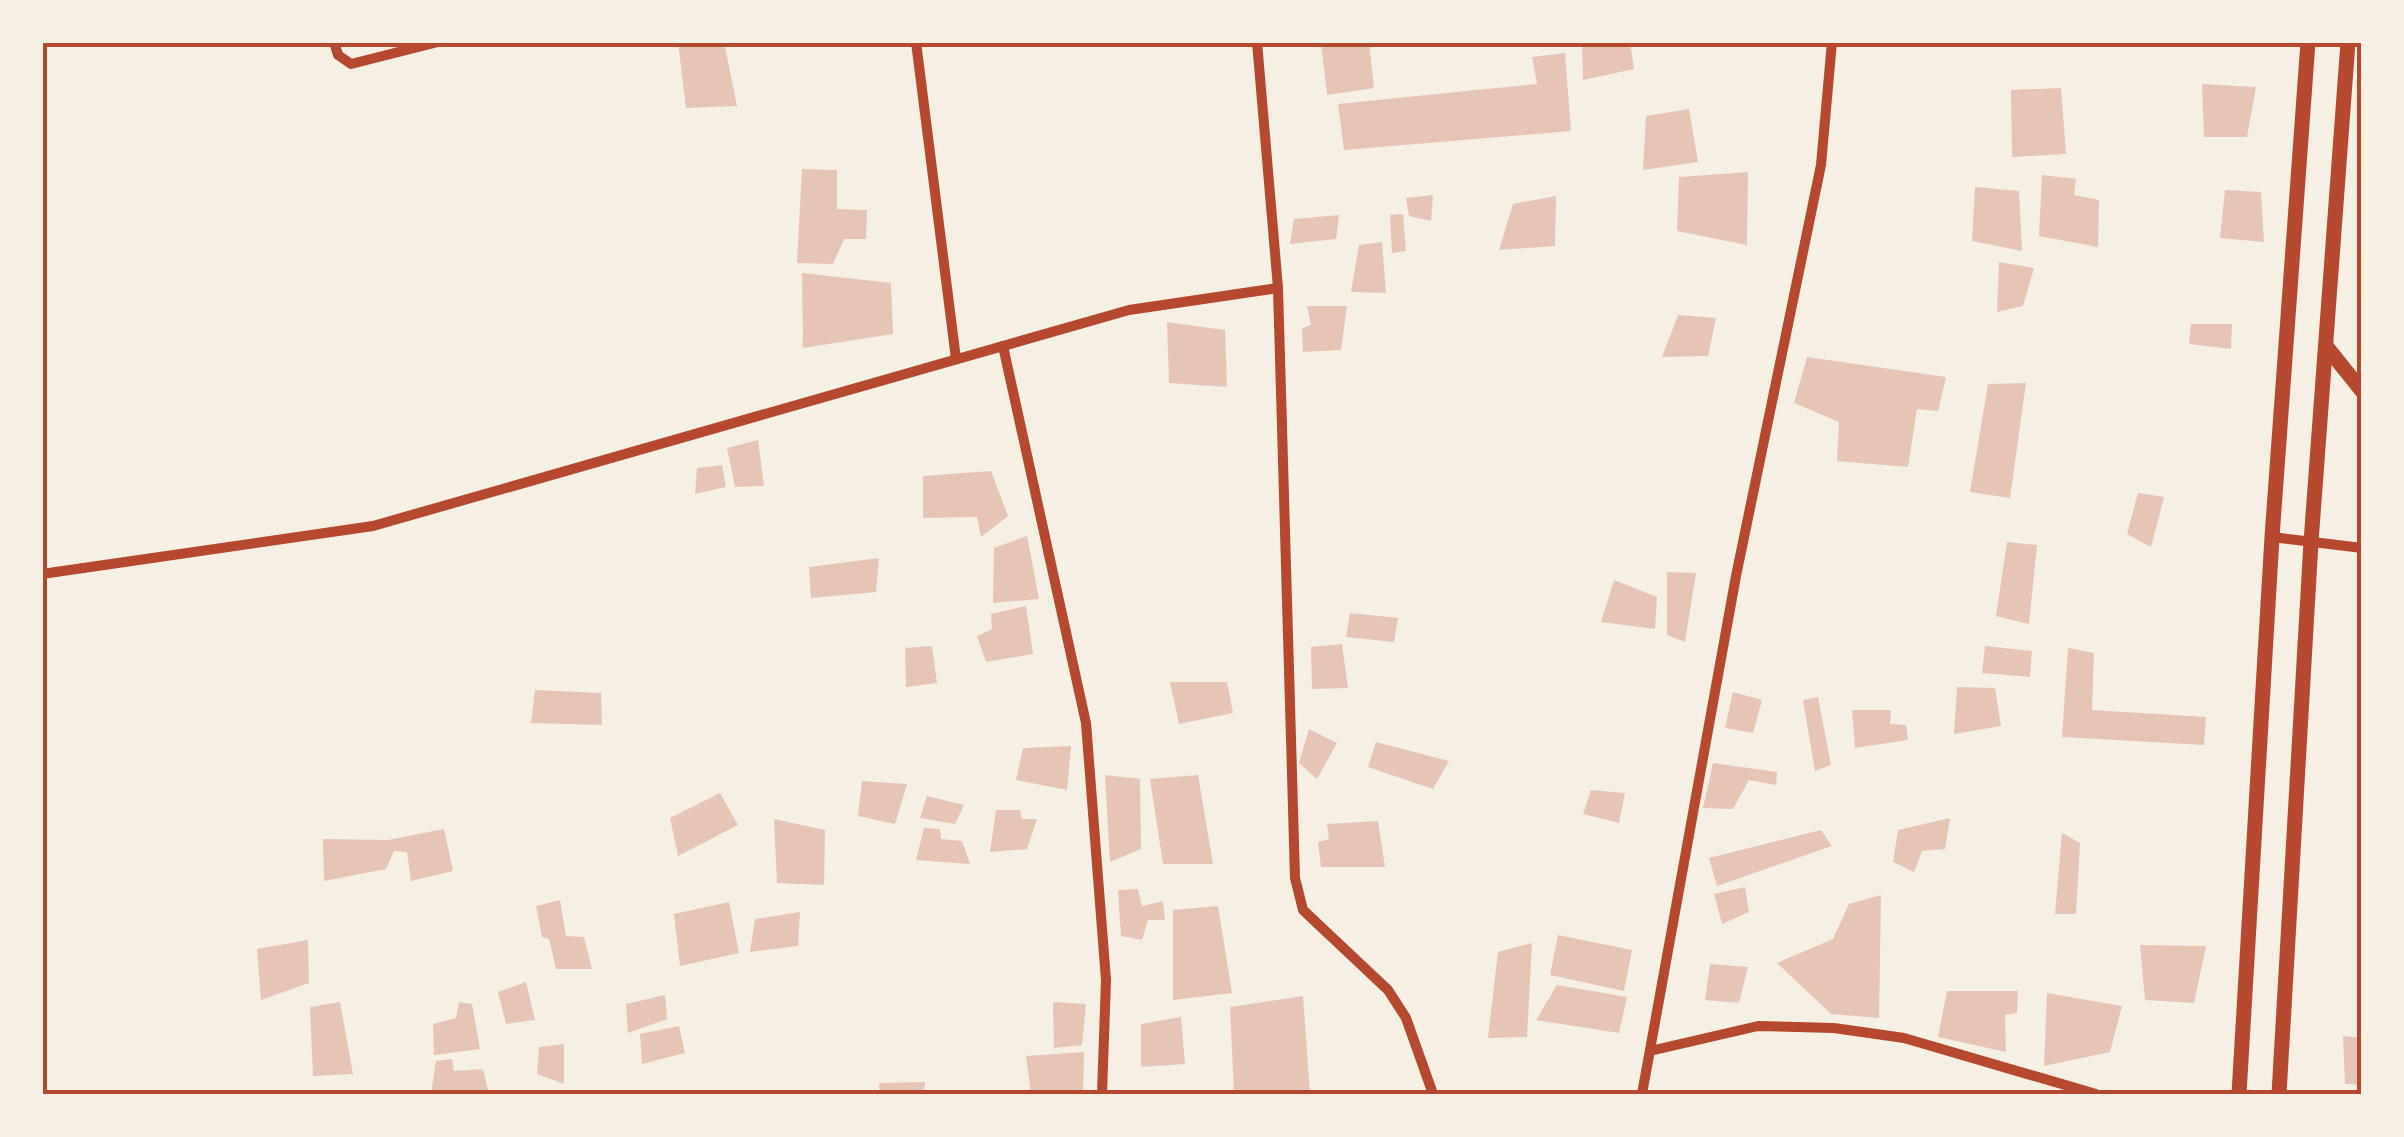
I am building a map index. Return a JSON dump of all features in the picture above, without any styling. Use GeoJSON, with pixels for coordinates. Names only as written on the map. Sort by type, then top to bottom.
{"type":"FeatureCollection","features":[{"type":"Feature","properties":{"kind":"street"},"geometry":{"type":"LineString","coordinates":[[334,42],[338,55],[351,64],[438,42]]}},
{"type":"Feature","properties":{"kind":"street"},"geometry":{"type":"LineString","coordinates":[[916,42],[956,359]]}},
{"type":"Feature","properties":{"kind":"street"},"geometry":{"type":"LineString","coordinates":[[1257,42],[1278,288],[1294,878],[1304,910],[1388,990],[1406,1018],[1433,1094]]}},
{"type":"Feature","properties":{"kind":"street"},"geometry":{"type":"LineString","coordinates":[[1642,1094],[1736,576],[1820,165],[1832,42]]}},
{"type":"Feature","properties":{"kind":"street"},"geometry":{"type":"LineString","coordinates":[[2239,1094],[2272,537],[2308,42]]}},
{"type":"Feature","properties":{"kind":"street"},"geometry":{"type":"LineString","coordinates":[[2279,1094],[2311,542],[2348,42]]}},
{"type":"Feature","properties":{"kind":"street"},"geometry":{"type":"LineString","coordinates":[[42,574],[373,526],[1129,310],[1278,288]]}},
{"type":"Feature","properties":{"kind":"street"},"geometry":{"type":"LineString","coordinates":[[1004,346],[1086,723],[1106,980],[1102,1094]]}},
{"type":"Feature","properties":{"kind":"street"},"geometry":{"type":"LineString","coordinates":[[2326,346],[2362,391]]}},
{"type":"Feature","properties":{"kind":"street"},"geometry":{"type":"LineString","coordinates":[[2272,537],[2362,548]]}},
{"type":"Feature","properties":{"kind":"street"},"geometry":{"type":"LineString","coordinates":[[1650,1050],[1758,1026],[1834,1028],[1904,1038],[2096,1094]]}},
{"type":"Feature","properties":{"kind":"building"},"geometry":{"type":"Polygon","coordinates":[[[678,42],[724,42],[737,106],[686,108],[678,42]]]}},
{"type":"Feature","properties":{"kind":"building"},"geometry":{"type":"Polygon","coordinates":[[[1321,42],[1369,42],[1374,88],[1327,95],[1321,42]]]}},
{"type":"Feature","properties":{"kind":"building"},"geometry":{"type":"Polygon","coordinates":[[[1582,42],[1630,42],[1634,69],[1583,80],[1582,42]]]}},
{"type":"Feature","properties":{"kind":"building"},"geometry":{"type":"Polygon","coordinates":[[[1565,53],[1571,131],[1344,150],[1338,104],[1537,84],[1532,57],[1565,53]]]}},
{"type":"Feature","properties":{"kind":"building"},"geometry":{"type":"Polygon","coordinates":[[[2202,84],[2256,87],[2247,137],[2204,137],[2202,84]]]}},
{"type":"Feature","properties":{"kind":"building"},"geometry":{"type":"Polygon","coordinates":[[[2061,88],[2066,154],[2012,157],[2011,90],[2061,88]]]}},
{"type":"Feature","properties":{"kind":"building"},"geometry":{"type":"Polygon","coordinates":[[[1689,109],[1698,162],[1643,170],[1646,116],[1689,109]]]}},
{"type":"Feature","properties":{"kind":"building"},"geometry":{"type":"Polygon","coordinates":[[[802,169],[837,170],[837,209],[867,210],[866,239],[844,239],[833,264],[797,263],[802,169]]]}},
{"type":"Feature","properties":{"kind":"building"},"geometry":{"type":"Polygon","coordinates":[[[1748,172],[1747,245],[1677,231],[1679,177],[1748,172]]]}},
{"type":"Feature","properties":{"kind":"building"},"geometry":{"type":"Polygon","coordinates":[[[2042,175],[2076,179],[2074,195],[2099,200],[2098,247],[2039,236],[2042,175]]]}},
{"type":"Feature","properties":{"kind":"building"},"geometry":{"type":"Polygon","coordinates":[[[1975,187],[2019,191],[2022,251],[1972,241],[1975,187]]]}},
{"type":"Feature","properties":{"kind":"building"},"geometry":{"type":"Polygon","coordinates":[[[2225,190],[2261,192],[2264,242],[2220,238],[2225,190]]]}},
{"type":"Feature","properties":{"kind":"building"},"geometry":{"type":"Polygon","coordinates":[[[1433,195],[1431,221],[1409,216],[1406,198],[1433,195]]]}},
{"type":"Feature","properties":{"kind":"building"},"geometry":{"type":"Polygon","coordinates":[[[1556,196],[1555,246],[1499,250],[1513,204],[1556,196]]]}},
{"type":"Feature","properties":{"kind":"building"},"geometry":{"type":"Polygon","coordinates":[[[1403,214],[1406,251],[1392,253],[1390,215],[1403,214]]]}},
{"type":"Feature","properties":{"kind":"building"},"geometry":{"type":"Polygon","coordinates":[[[1339,215],[1336,239],[1290,244],[1294,219],[1339,215]]]}},
{"type":"Feature","properties":{"kind":"building"},"geometry":{"type":"Polygon","coordinates":[[[1382,242],[1386,293],[1351,292],[1359,245],[1382,242]]]}},
{"type":"Feature","properties":{"kind":"building"},"geometry":{"type":"Polygon","coordinates":[[[1999,262],[2034,268],[2023,306],[1997,312],[1999,262]]]}},
{"type":"Feature","properties":{"kind":"building"},"geometry":{"type":"Polygon","coordinates":[[[802,273],[891,283],[893,334],[803,348],[802,273]]]}},
{"type":"Feature","properties":{"kind":"building"},"geometry":{"type":"Polygon","coordinates":[[[1307,306],[1347,306],[1341,350],[1303,352],[1302,328],[1311,325],[1307,306]]]}},
{"type":"Feature","properties":{"kind":"building"},"geometry":{"type":"Polygon","coordinates":[[[1678,315],[1716,318],[1708,356],[1662,357],[1678,315]]]}},
{"type":"Feature","properties":{"kind":"building"},"geometry":{"type":"Polygon","coordinates":[[[1167,322],[1225,330],[1227,387],[1169,383],[1167,322]]]}},
{"type":"Feature","properties":{"kind":"building"},"geometry":{"type":"Polygon","coordinates":[[[2191,324],[2232,324],[2231,349],[2189,344],[2191,324]]]}},
{"type":"Feature","properties":{"kind":"building"},"geometry":{"type":"Polygon","coordinates":[[[1807,357],[1946,377],[1938,411],[1917,409],[1908,467],[1837,461],[1839,422],[1794,403],[1807,357]]]}},
{"type":"Feature","properties":{"kind":"building"},"geometry":{"type":"Polygon","coordinates":[[[2026,383],[2010,498],[1970,492],[1988,384],[2026,383]]]}},
{"type":"Feature","properties":{"kind":"building"},"geometry":{"type":"Polygon","coordinates":[[[758,440],[764,486],[735,487],[727,448],[758,440]]]}},
{"type":"Feature","properties":{"kind":"building"},"geometry":{"type":"Polygon","coordinates":[[[722,465],[726,487],[695,494],[697,468],[722,465]]]}},
{"type":"Feature","properties":{"kind":"building"},"geometry":{"type":"Polygon","coordinates":[[[991,471],[1008,516],[981,537],[977,517],[923,518],[923,476],[991,471]]]}},
{"type":"Feature","properties":{"kind":"building"},"geometry":{"type":"Polygon","coordinates":[[[2138,493],[2164,497],[2151,547],[2127,534],[2138,493]]]}},
{"type":"Feature","properties":{"kind":"building"},"geometry":{"type":"Polygon","coordinates":[[[1027,536],[1039,599],[993,603],[994,548],[1027,536]]]}},
{"type":"Feature","properties":{"kind":"building"},"geometry":{"type":"Polygon","coordinates":[[[2007,542],[2037,545],[2029,624],[1996,616],[2007,542]]]}},
{"type":"Feature","properties":{"kind":"building"},"geometry":{"type":"Polygon","coordinates":[[[879,558],[876,592],[811,598],[809,567],[879,558]]]}},
{"type":"Feature","properties":{"kind":"building"},"geometry":{"type":"Polygon","coordinates":[[[1667,572],[1696,573],[1685,642],[1667,635],[1667,572]]]}},
{"type":"Feature","properties":{"kind":"building"},"geometry":{"type":"Polygon","coordinates":[[[1614,580],[1657,597],[1655,629],[1601,622],[1614,580]]]}},
{"type":"Feature","properties":{"kind":"building"},"geometry":{"type":"Polygon","coordinates":[[[1026,606],[1033,654],[986,662],[977,636],[992,629],[991,614],[1026,606]]]}},
{"type":"Feature","properties":{"kind":"building"},"geometry":{"type":"Polygon","coordinates":[[[1350,613],[1398,618],[1394,642],[1346,637],[1350,613]]]}},
{"type":"Feature","properties":{"kind":"building"},"geometry":{"type":"Polygon","coordinates":[[[1342,644],[1348,688],[1312,689],[1311,647],[1342,644]]]}},
{"type":"Feature","properties":{"kind":"building"},"geometry":{"type":"Polygon","coordinates":[[[932,646],[937,683],[906,687],[905,648],[932,646]]]}},
{"type":"Feature","properties":{"kind":"building"},"geometry":{"type":"Polygon","coordinates":[[[1985,646],[2032,651],[2030,677],[1982,673],[1985,646]]]}},
{"type":"Feature","properties":{"kind":"building"},"geometry":{"type":"Polygon","coordinates":[[[2068,648],[2094,653],[2092,710],[2206,717],[2204,745],[2062,737],[2068,648]]]}},
{"type":"Feature","properties":{"kind":"building"},"geometry":{"type":"Polygon","coordinates":[[[1170,682],[1227,682],[1233,713],[1179,724],[1170,682]]]}},
{"type":"Feature","properties":{"kind":"building"},"geometry":{"type":"Polygon","coordinates":[[[1957,687],[1995,688],[2001,726],[1954,734],[1957,687]]]}},
{"type":"Feature","properties":{"kind":"building"},"geometry":{"type":"Polygon","coordinates":[[[535,690],[601,693],[602,725],[531,723],[535,690]]]}},
{"type":"Feature","properties":{"kind":"building"},"geometry":{"type":"Polygon","coordinates":[[[1733,692],[1762,700],[1753,733],[1725,728],[1733,692]]]}},
{"type":"Feature","properties":{"kind":"building"},"geometry":{"type":"Polygon","coordinates":[[[1818,697],[1831,765],[1815,771],[1803,700],[1818,697]]]}},
{"type":"Feature","properties":{"kind":"building"},"geometry":{"type":"Polygon","coordinates":[[[1852,710],[1891,710],[1890,724],[1906,725],[1908,740],[1855,748],[1852,710]]]}},
{"type":"Feature","properties":{"kind":"building"},"geometry":{"type":"Polygon","coordinates":[[[1309,729],[1337,743],[1317,779],[1299,763],[1309,729]]]}},
{"type":"Feature","properties":{"kind":"building"},"geometry":{"type":"Polygon","coordinates":[[[1376,742],[1449,761],[1433,789],[1368,767],[1376,742]]]}},
{"type":"Feature","properties":{"kind":"building"},"geometry":{"type":"Polygon","coordinates":[[[1071,746],[1067,790],[1016,780],[1023,748],[1071,746]]]}},
{"type":"Feature","properties":{"kind":"building"},"geometry":{"type":"Polygon","coordinates":[[[1713,763],[1777,772],[1776,785],[1749,780],[1733,809],[1703,808],[1713,763]]]}},
{"type":"Feature","properties":{"kind":"building"},"geometry":{"type":"Polygon","coordinates":[[[1105,775],[1140,779],[1141,849],[1110,862],[1105,775]]]}},
{"type":"Feature","properties":{"kind":"building"},"geometry":{"type":"Polygon","coordinates":[[[1198,775],[1213,864],[1163,864],[1150,779],[1198,775]]]}},
{"type":"Feature","properties":{"kind":"building"},"geometry":{"type":"Polygon","coordinates":[[[862,781],[907,784],[895,824],[858,816],[862,781]]]}},
{"type":"Feature","properties":{"kind":"building"},"geometry":{"type":"Polygon","coordinates":[[[1591,790],[1625,793],[1619,823],[1583,814],[1591,790]]]}},
{"type":"Feature","properties":{"kind":"building"},"geometry":{"type":"Polygon","coordinates":[[[720,793],[738,825],[678,856],[670,818],[720,793]]]}},
{"type":"Feature","properties":{"kind":"building"},"geometry":{"type":"Polygon","coordinates":[[[927,796],[964,805],[955,824],[920,818],[927,796]]]}},
{"type":"Feature","properties":{"kind":"building"},"geometry":{"type":"Polygon","coordinates":[[[996,810],[1020,810],[1022,819],[1037,819],[1027,849],[990,852],[996,810]]]}},
{"type":"Feature","properties":{"kind":"building"},"geometry":{"type":"Polygon","coordinates":[[[1950,818],[1945,849],[1922,851],[1914,872],[1893,862],[1898,830],[1950,818]]]}},
{"type":"Feature","properties":{"kind":"building"},"geometry":{"type":"Polygon","coordinates":[[[774,819],[825,830],[824,885],[777,883],[774,819]]]}},
{"type":"Feature","properties":{"kind":"building"},"geometry":{"type":"Polygon","coordinates":[[[1378,821],[1385,867],[1321,867],[1318,842],[1329,839],[1327,824],[1378,821]]]}},
{"type":"Feature","properties":{"kind":"building"},"geometry":{"type":"Polygon","coordinates":[[[924,828],[940,829],[941,839],[962,841],[970,864],[916,860],[924,828]]]}},
{"type":"Feature","properties":{"kind":"building"},"geometry":{"type":"Polygon","coordinates":[[[444,829],[453,871],[411,881],[407,852],[394,851],[386,869],[324,881],[323,839],[388,840],[444,829]]]}},
{"type":"Feature","properties":{"kind":"building"},"geometry":{"type":"Polygon","coordinates":[[[1821,830],[1832,846],[1717,886],[1709,858],[1821,830]]]}},
{"type":"Feature","properties":{"kind":"building"},"geometry":{"type":"Polygon","coordinates":[[[2062,833],[2080,843],[2076,914],[2055,914],[2062,833]]]}},
{"type":"Feature","properties":{"kind":"building"},"geometry":{"type":"Polygon","coordinates":[[[1745,887],[1749,912],[1722,924],[1714,894],[1745,887]]]}},
{"type":"Feature","properties":{"kind":"building"},"geometry":{"type":"Polygon","coordinates":[[[1138,889],[1142,906],[1163,901],[1165,920],[1148,920],[1142,940],[1121,936],[1118,890],[1138,889]]]}},
{"type":"Feature","properties":{"kind":"building"},"geometry":{"type":"Polygon","coordinates":[[[1881,895],[1879,1018],[1831,1014],[1777,963],[1833,939],[1849,904],[1881,895]]]}},
{"type":"Feature","properties":{"kind":"building"},"geometry":{"type":"Polygon","coordinates":[[[560,900],[566,936],[584,937],[592,969],[556,969],[549,939],[542,937],[536,906],[560,900]]]}},
{"type":"Feature","properties":{"kind":"building"},"geometry":{"type":"Polygon","coordinates":[[[729,902],[739,953],[680,966],[674,914],[729,902]]]}},
{"type":"Feature","properties":{"kind":"building"},"geometry":{"type":"Polygon","coordinates":[[[1218,906],[1232,993],[1173,1000],[1173,910],[1218,906]]]}},
{"type":"Feature","properties":{"kind":"building"},"geometry":{"type":"Polygon","coordinates":[[[800,912],[798,946],[750,952],[755,919],[800,912]]]}},
{"type":"Feature","properties":{"kind":"building"},"geometry":{"type":"Polygon","coordinates":[[[1558,935],[1632,950],[1624,991],[1550,975],[1558,935]]]}},
{"type":"Feature","properties":{"kind":"building"},"geometry":{"type":"Polygon","coordinates":[[[308,940],[309,983],[261,1000],[257,949],[308,940]]]}},
{"type":"Feature","properties":{"kind":"building"},"geometry":{"type":"Polygon","coordinates":[[[1532,943],[1527,1037],[1488,1038],[1498,952],[1532,943]]]}},
{"type":"Feature","properties":{"kind":"building"},"geometry":{"type":"Polygon","coordinates":[[[2140,945],[2206,946],[2194,1003],[2145,1000],[2140,945]]]}},
{"type":"Feature","properties":{"kind":"building"},"geometry":{"type":"Polygon","coordinates":[[[1710,964],[1748,967],[1739,1003],[1705,1000],[1710,964]]]}},
{"type":"Feature","properties":{"kind":"building"},"geometry":{"type":"Polygon","coordinates":[[[526,982],[535,1020],[506,1024],[498,992],[526,982]]]}},
{"type":"Feature","properties":{"kind":"building"},"geometry":{"type":"Polygon","coordinates":[[[1557,985],[1627,997],[1619,1033],[1536,1020],[1557,985]]]}},
{"type":"Feature","properties":{"kind":"building"},"geometry":{"type":"Polygon","coordinates":[[[1947,991],[2018,991],[2017,1013],[2005,1015],[2006,1052],[1938,1037],[1947,991]]]}},
{"type":"Feature","properties":{"kind":"building"},"geometry":{"type":"Polygon","coordinates":[[[2047,993],[2122,1006],[2110,1052],[2044,1066],[2047,993]]]}},
{"type":"Feature","properties":{"kind":"building"},"geometry":{"type":"Polygon","coordinates":[[[665,995],[667,1019],[628,1033],[626,1004],[665,995]]]}},
{"type":"Feature","properties":{"kind":"building"},"geometry":{"type":"Polygon","coordinates":[[[1303,996],[1310,1094],[1234,1094],[1230,1007],[1303,996]]]}},
{"type":"Feature","properties":{"kind":"building"},"geometry":{"type":"Polygon","coordinates":[[[340,1002],[353,1074],[313,1076],[310,1007],[340,1002]]]}},
{"type":"Feature","properties":{"kind":"building"},"geometry":{"type":"Polygon","coordinates":[[[459,1002],[472,1004],[480,1049],[434,1055],[433,1024],[456,1018],[459,1002]]]}},
{"type":"Feature","properties":{"kind":"building"},"geometry":{"type":"Polygon","coordinates":[[[1053,1002],[1086,1004],[1082,1045],[1054,1048],[1053,1002]]]}},
{"type":"Feature","properties":{"kind":"building"},"geometry":{"type":"Polygon","coordinates":[[[1181,1017],[1185,1064],[1141,1067],[1141,1024],[1181,1017]]]}},
{"type":"Feature","properties":{"kind":"building"},"geometry":{"type":"Polygon","coordinates":[[[679,1026],[685,1053],[642,1064],[640,1034],[679,1026]]]}},
{"type":"Feature","properties":{"kind":"building"},"geometry":{"type":"Polygon","coordinates":[[[2343,1036],[2362,1038],[2362,1085],[2345,1084],[2343,1036]]]}},
{"type":"Feature","properties":{"kind":"building"},"geometry":{"type":"Polygon","coordinates":[[[564,1044],[564,1084],[537,1074],[539,1047],[564,1044]]]}},
{"type":"Feature","properties":{"kind":"building"},"geometry":{"type":"Polygon","coordinates":[[[1084,1052],[1083,1094],[1031,1094],[1026,1056],[1084,1052]]]}},
{"type":"Feature","properties":{"kind":"building"},"geometry":{"type":"Polygon","coordinates":[[[452,1059],[454,1071],[483,1069],[489,1094],[431,1094],[436,1061],[452,1059]]]}},
{"type":"Feature","properties":{"kind":"building"},"geometry":{"type":"Polygon","coordinates":[[[925,1082],[924,1094],[880,1094],[879,1083],[925,1082]]]}}]}
